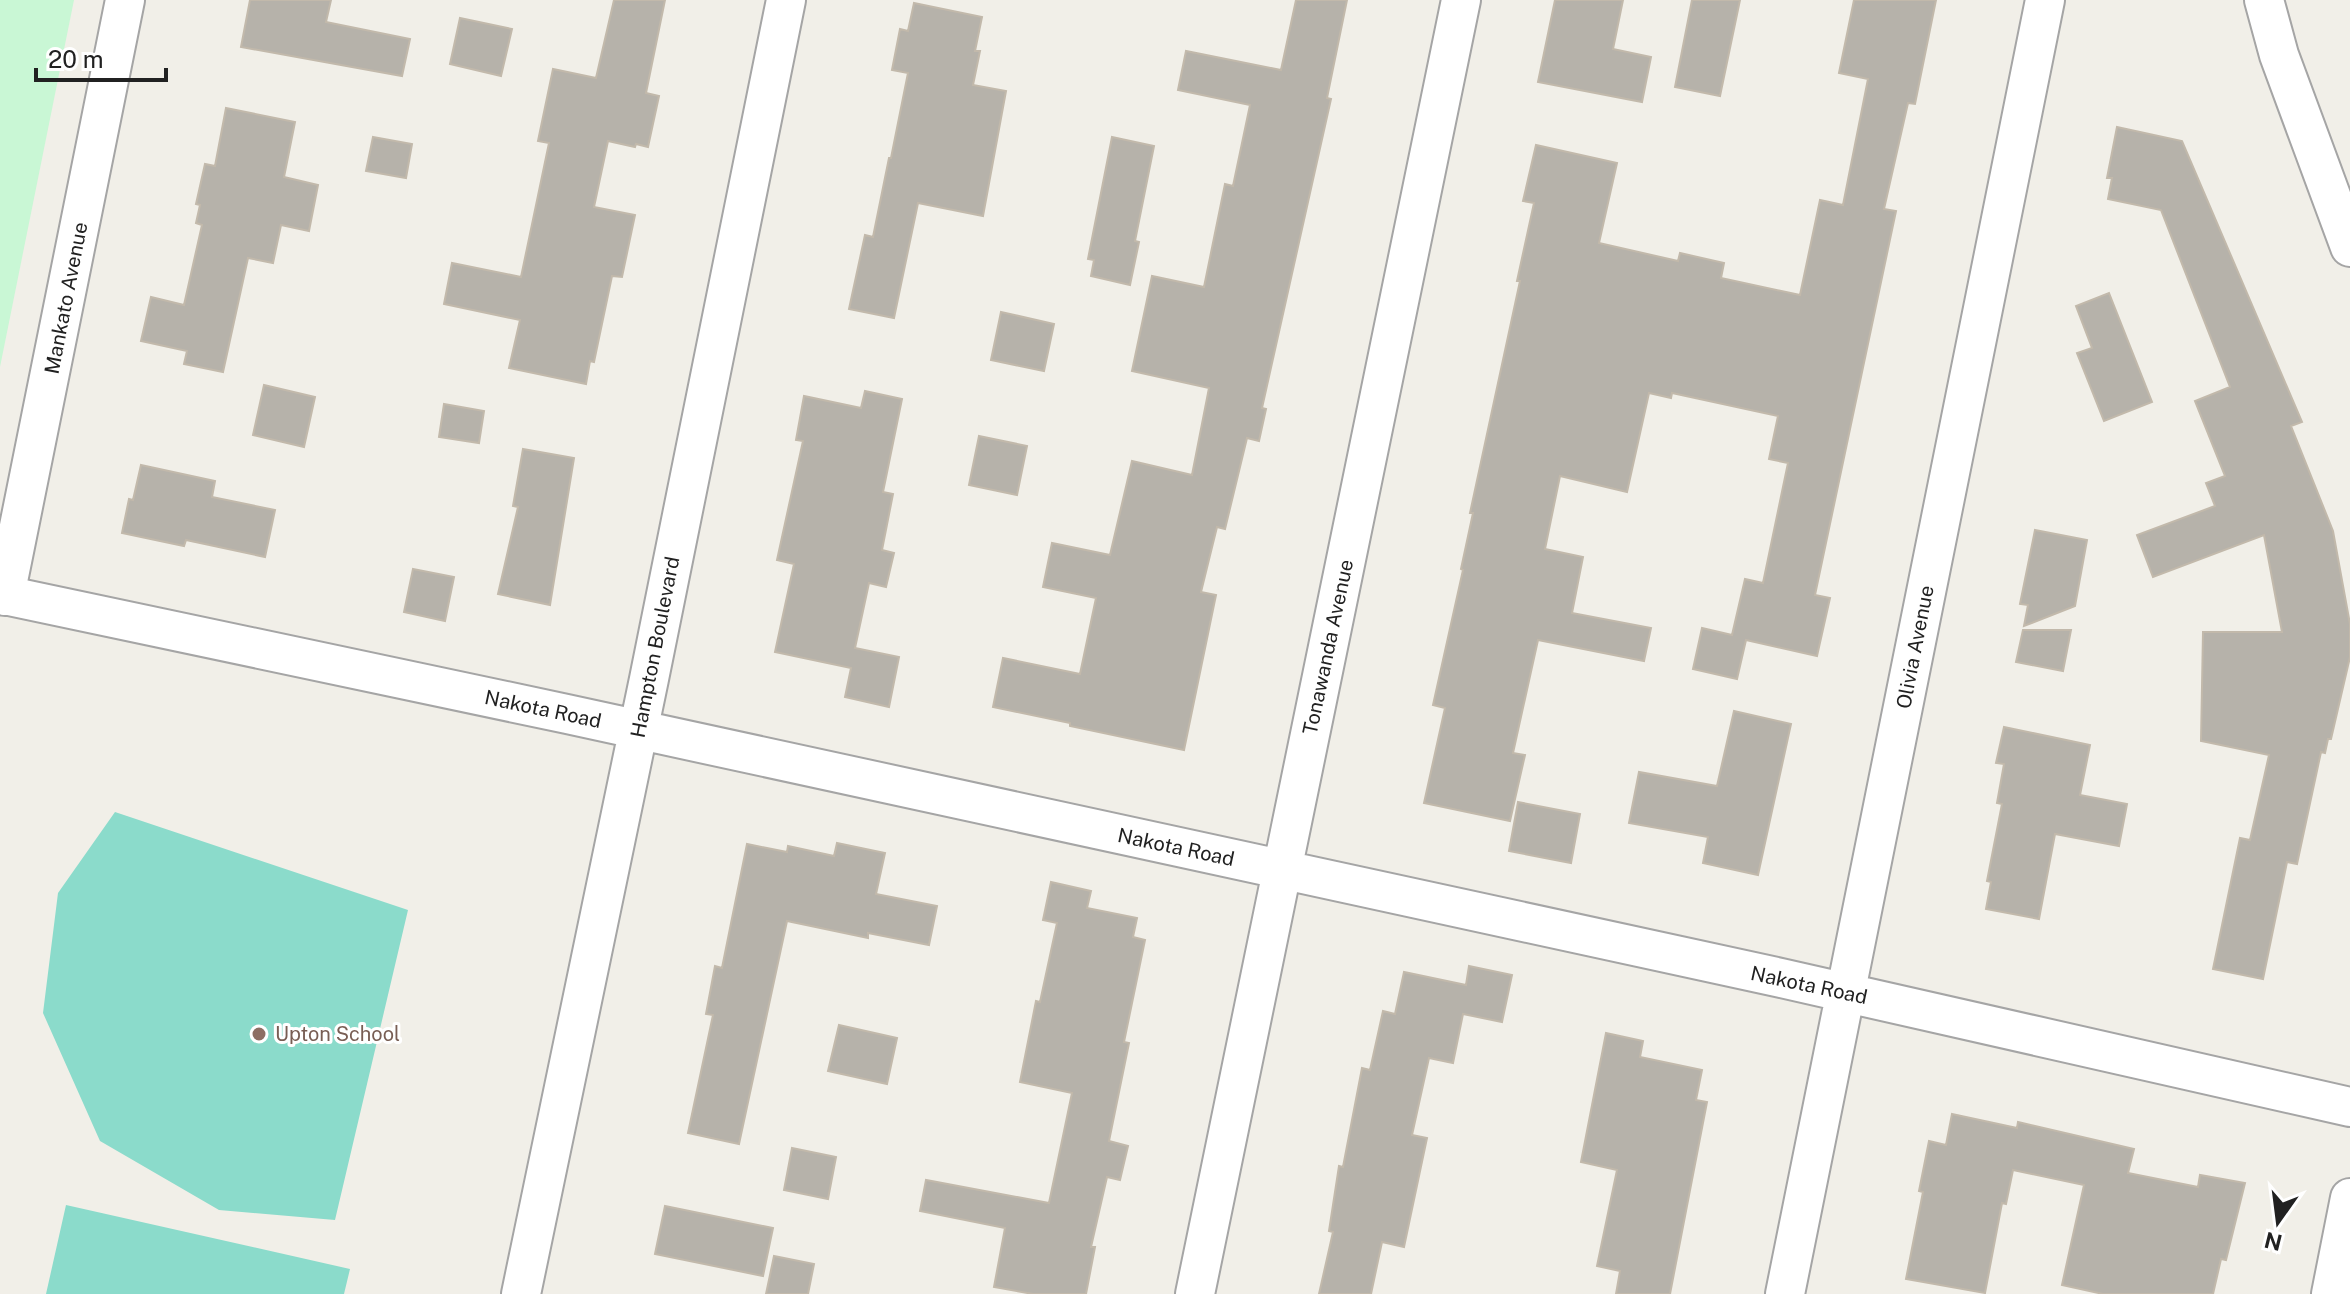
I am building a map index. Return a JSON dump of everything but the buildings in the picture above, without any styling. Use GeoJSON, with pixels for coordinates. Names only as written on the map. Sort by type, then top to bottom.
{"type":"FeatureCollection","features":[{"type":"Feature","properties":{"kind":"street","name":"Mankato Avenue"},"geometry":{"type":"LineString","coordinates":[[3,595],[125,0]]}},
{"type":"Feature","properties":{"kind":"street","name":"Hampton Boulevard"},"geometry":{"type":"LineString","coordinates":[[521,1294],[786,0]]}},
{"type":"Feature","properties":{"kind":"street","name":"Tonawanda Avenue"},"geometry":{"type":"LineString","coordinates":[[1195,1294],[1461,0]]}},
{"type":"Feature","properties":{"kind":"street"},"geometry":{"type":"LineString","coordinates":[[2263,0],[2279,55],[2350,247]]}},
{"type":"Feature","properties":{"kind":"street","name":"Olivia Avenue"},"geometry":{"type":"LineString","coordinates":[[1785,1294],[2054,4]]}},
{"type":"Feature","properties":{"kind":"street","name":"Nakota Road"},"geometry":{"type":"LineString","coordinates":[[3,595],[638,729],[1846,993],[2350,1107]]}},
{"type":"Feature","properties":{"kind":"street"},"geometry":{"type":"LineString","coordinates":[[2331,1294],[2350,1198]]}},
{"type":"Feature","properties":{"kind":"green space"},"geometry":{"type":"Polygon","coordinates":[[[0,0],[74,0],[0,367],[0,0]]]}},
{"type":"Feature","properties":{"kind":"shaded area"},"geometry":{"type":"Polygon","coordinates":[[[115,812],[408,910],[335,1220],[219,1210],[100,1141],[43,1013],[58,893],[115,812]]]}},
{"type":"Feature","properties":{"kind":"shaded area"},"geometry":{"type":"Polygon","coordinates":[[[66,1205],[350,1269],[344,1294],[46,1294],[66,1205]]]}},
{"type":"Feature","properties":{"kind":"place","name":"Upton School"},"geometry":{"type":"Point","coordinates":[259,1034]}}]}
